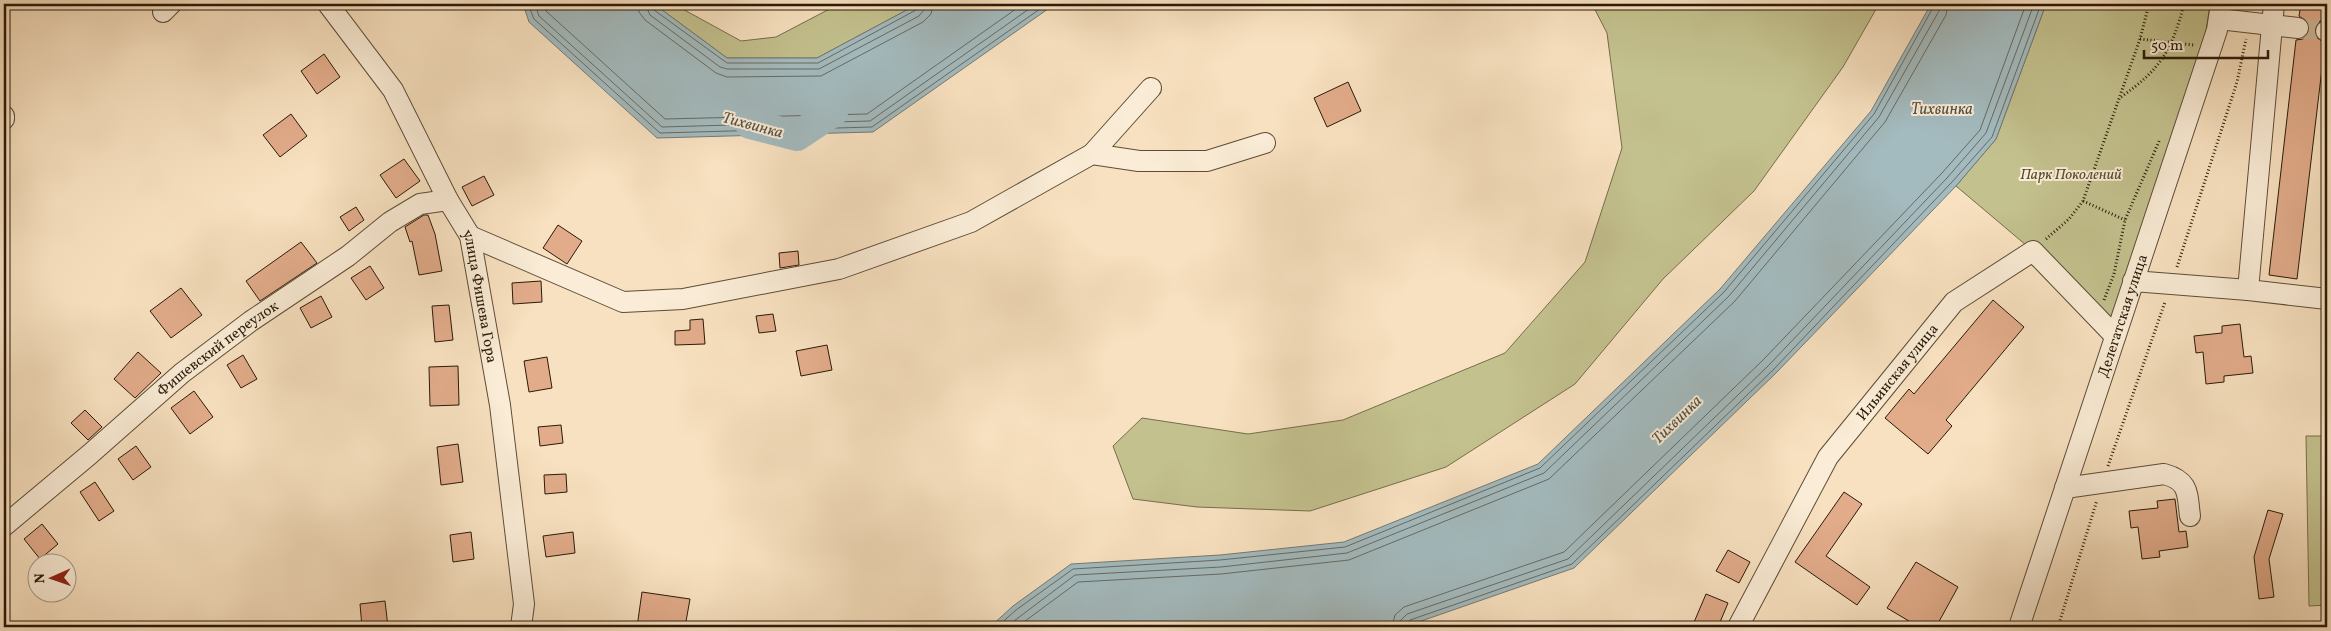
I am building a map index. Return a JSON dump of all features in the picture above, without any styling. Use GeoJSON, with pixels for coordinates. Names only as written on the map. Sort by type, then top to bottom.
{"type":"FeatureCollection","features":[{"type":"Feature","properties":{"kind":"street","name":"улица Фишева Гора"},"geometry":{"type":"LineString","coordinates":[[328,4],[393,90],[448,200],[470,236],[500,405],[524,604],[521,627]]}},
{"type":"Feature","properties":{"kind":"street"},"geometry":{"type":"LineString","coordinates":[[2248,290],[2274,4]]}},
{"type":"Feature","properties":{"kind":"street"},"geometry":{"type":"LineString","coordinates":[[2220,11],[2249,22],[2298,28]]}},
{"type":"Feature","properties":{"kind":"street","name":"Делегатская улица"},"geometry":{"type":"LineString","coordinates":[[2019,627],[2217,30],[2220,11]]}},
{"type":"Feature","properties":{"kind":"street"},"geometry":{"type":"LineString","coordinates":[[470,236],[623,302],[683,299],[839,269],[971,222],[1092,154],[1150,88]]}},
{"type":"Feature","properties":{"kind":"street"},"geometry":{"type":"LineString","coordinates":[[1092,154],[1139,161],[1207,161],[1265,143]]}},
{"type":"Feature","properties":{"kind":"street","name":"Фишевский переулок"},"geometry":{"type":"LineString","coordinates":[[4,526],[89,455],[182,373],[251,321],[348,256],[390,222],[420,204],[448,200]]}},
{"type":"Feature","properties":{"kind":"street"},"geometry":{"type":"LineString","coordinates":[[2032,251],[2097,320],[2115,336]]}},
{"type":"Feature","properties":{"kind":"street","name":"Ильинская улица"},"geometry":{"type":"LineString","coordinates":[[1738,627],[1828,457],[1954,302],[2032,251]]}},
{"type":"Feature","properties":{"kind":"street"},"geometry":{"type":"LineString","coordinates":[[2133,281],[2248,290],[2327,299]]}},
{"type":"Feature","properties":{"kind":"street"},"geometry":{"type":"LineString","coordinates":[[2065,488],[2164,474],[2177,478],[2186,488],[2190,516]]}},
{"type":"Feature","properties":{"kind":"path"},"geometry":{"type":"LineString","coordinates":[[2032,251],[2068,219],[2083,202],[2121,97],[2149,4]]}},
{"type":"Feature","properties":{"kind":"path"},"geometry":{"type":"LineString","coordinates":[[2121,97],[2151,73],[2164,58],[2173,42],[2184,4]]}},
{"type":"Feature","properties":{"kind":"path"},"geometry":{"type":"LineString","coordinates":[[2058,627],[2102,483],[2172,284],[2237,82],[2244,55],[2249,22]]}},
{"type":"Feature","properties":{"kind":"path"},"geometry":{"type":"LineString","coordinates":[[2190,54],[2197,37]]}},
{"type":"Feature","properties":{"kind":"path"},"geometry":{"type":"LineString","coordinates":[[2140,39],[2194,45]]}},
{"type":"Feature","properties":{"kind":"path"},"geometry":{"type":"LineString","coordinates":[[2097,320],[2114,274],[2125,220],[2162,134]]}},
{"type":"Feature","properties":{"kind":"path"},"geometry":{"type":"LineString","coordinates":[[2083,202],[2125,220]]}},
{"type":"Feature","properties":{"kind":"green space"},"geometry":{"type":"Polygon","coordinates":[[[654,4],[668,4],[679,7],[741,41],[776,37],[839,4],[918,4],[817,58],[727,58],[654,4]]]}},
{"type":"Feature","properties":{"kind":"green space"},"geometry":{"type":"Polygon","coordinates":[[[1592,4],[1879,4],[1843,67],[1754,191],[1663,279],[1575,384],[1446,467],[1310,511],[1197,507],[1133,499],[1113,446],[1142,418],[1248,434],[1343,420],[1505,353],[1585,262],[1622,148],[1607,33],[1592,4]]]}},
{"type":"Feature","properties":{"kind":"green space","name":"Парк Поколений"},"geometry":{"type":"Polygon","coordinates":[[[2046,4],[2210,4],[2206,31],[2108,331],[2033,251],[1956,186],[1996,139],[2046,4]]]}},
{"type":"Feature","properties":{"kind":"green space"},"geometry":{"type":"Polygon","coordinates":[[[2306,436],[2327,436],[2327,605],[2309,606],[2306,436]]]}},
{"type":"Feature","properties":{"kind":"water","name":"Тихвинка"},"geometry":{"type":"Polygon","coordinates":[[[523,4],[654,4],[727,58],[817,58],[918,4],[1055,4],[873,132],[657,138],[529,22],[523,4]]]}},
{"type":"Feature","properties":{"kind":"water","name":"Тихвинка"},"geometry":{"type":"Polygon","coordinates":[[[1931,4],[2046,4],[1996,139],[1956,186],[1776,373],[1574,568],[1404,627],[990,627],[1013,606],[1071,564],[1220,555],[1344,542],[1538,464],[1720,289],[1871,111],[1931,4]]]}},
{"type":"Feature","properties":{"kind":"building"},"geometry":{"type":"Polygon","coordinates":[[[2301,4],[2327,4],[2327,19],[2320,21],[2314,31],[2316,37],[2325,43],[2297,279],[2269,275],[2296,40],[2303,39],[2310,30],[2309,23],[2299,16],[2301,4]]]}},
{"type":"Feature","properties":{"kind":"building"},"geometry":{"type":"Polygon","coordinates":[[[324,54],[340,77],[317,94],[301,71],[324,54]]]}},
{"type":"Feature","properties":{"kind":"building"},"geometry":{"type":"Polygon","coordinates":[[[1348,82],[1361,111],[1327,127],[1314,98],[1348,82]]]}},
{"type":"Feature","properties":{"kind":"building"},"geometry":{"type":"Polygon","coordinates":[[[291,114],[307,136],[280,157],[263,135],[291,114]]]}},
{"type":"Feature","properties":{"kind":"building"},"geometry":{"type":"Polygon","coordinates":[[[404,159],[420,181],[396,198],[380,175],[404,159]]]}},
{"type":"Feature","properties":{"kind":"building"},"geometry":{"type":"Polygon","coordinates":[[[484,176],[494,195],[472,206],[462,187],[484,176]]]}},
{"type":"Feature","properties":{"kind":"building"},"geometry":{"type":"Polygon","coordinates":[[[356,207],[364,220],[349,231],[340,217],[356,207]]]}},
{"type":"Feature","properties":{"kind":"building"},"geometry":{"type":"Polygon","coordinates":[[[424,215],[428,215],[435,234],[442,271],[419,275],[412,241],[410,242],[405,227],[424,215]]]}},
{"type":"Feature","properties":{"kind":"building"},"geometry":{"type":"Polygon","coordinates":[[[558,225],[582,241],[567,264],[543,248],[558,225]]]}},
{"type":"Feature","properties":{"kind":"building"},"geometry":{"type":"Polygon","coordinates":[[[301,242],[317,263],[260,301],[246,281],[301,242]]]}},
{"type":"Feature","properties":{"kind":"building"},"geometry":{"type":"Polygon","coordinates":[[[798,251],[799,265],[780,268],[779,253],[798,251]]]}},
{"type":"Feature","properties":{"kind":"building"},"geometry":{"type":"Polygon","coordinates":[[[370,266],[384,288],[366,300],[351,278],[370,266]]]}},
{"type":"Feature","properties":{"kind":"building"},"geometry":{"type":"Polygon","coordinates":[[[541,281],[542,302],[513,304],[512,283],[541,281]]]}},
{"type":"Feature","properties":{"kind":"building"},"geometry":{"type":"Polygon","coordinates":[[[181,288],[202,315],[171,338],[150,311],[181,288]]]}},
{"type":"Feature","properties":{"kind":"building"},"geometry":{"type":"Polygon","coordinates":[[[321,296],[332,317],[311,328],[300,308],[321,296]]]}},
{"type":"Feature","properties":{"kind":"building"},"geometry":{"type":"Polygon","coordinates":[[[1993,300],[2024,327],[1946,420],[1952,426],[1928,454],[1885,418],[1909,389],[1914,394],[1993,300]]]}},
{"type":"Feature","properties":{"kind":"building"},"geometry":{"type":"Polygon","coordinates":[[[449,305],[453,340],[435,342],[432,306],[449,305]]]}},
{"type":"Feature","properties":{"kind":"building"},"geometry":{"type":"Polygon","coordinates":[[[773,314],[776,331],[759,333],[756,316],[773,314]]]}},
{"type":"Feature","properties":{"kind":"building"},"geometry":{"type":"Polygon","coordinates":[[[703,319],[705,344],[675,345],[675,331],[690,330],[690,320],[703,319]]]}},
{"type":"Feature","properties":{"kind":"building"},"geometry":{"type":"Polygon","coordinates":[[[2240,324],[2244,357],[2251,356],[2253,373],[2224,376],[2224,382],[2206,384],[2203,352],[2196,353],[2194,336],[2222,333],[2222,326],[2240,324]]]}},
{"type":"Feature","properties":{"kind":"building"},"geometry":{"type":"Polygon","coordinates":[[[827,345],[832,370],[801,376],[796,351],[827,345]]]}},
{"type":"Feature","properties":{"kind":"building"},"geometry":{"type":"Polygon","coordinates":[[[138,352],[161,373],[135,398],[114,379],[138,352]]]}},
{"type":"Feature","properties":{"kind":"building"},"geometry":{"type":"Polygon","coordinates":[[[243,355],[257,379],[241,388],[227,365],[243,355]]]}},
{"type":"Feature","properties":{"kind":"building"},"geometry":{"type":"Polygon","coordinates":[[[547,357],[552,388],[529,392],[524,361],[547,357]]]}},
{"type":"Feature","properties":{"kind":"building"},"geometry":{"type":"Polygon","coordinates":[[[458,366],[459,405],[430,406],[429,367],[458,366]]]}},
{"type":"Feature","properties":{"kind":"building"},"geometry":{"type":"Polygon","coordinates":[[[194,391],[213,417],[190,434],[171,408],[194,391]]]}},
{"type":"Feature","properties":{"kind":"building"},"geometry":{"type":"Polygon","coordinates":[[[85,410],[102,427],[88,440],[71,423],[85,410]]]}},
{"type":"Feature","properties":{"kind":"building"},"geometry":{"type":"Polygon","coordinates":[[[561,425],[563,443],[540,446],[538,427],[561,425]]]}},
{"type":"Feature","properties":{"kind":"building"},"geometry":{"type":"Polygon","coordinates":[[[458,444],[463,482],[441,485],[437,447],[458,444]]]}},
{"type":"Feature","properties":{"kind":"building"},"geometry":{"type":"Polygon","coordinates":[[[136,446],[151,467],[133,480],[118,459],[136,446]]]}},
{"type":"Feature","properties":{"kind":"building"},"geometry":{"type":"Polygon","coordinates":[[[566,474],[567,492],[545,494],[544,475],[566,474]]]}},
{"type":"Feature","properties":{"kind":"building"},"geometry":{"type":"Polygon","coordinates":[[[95,482],[114,511],[99,521],[80,492],[95,482]]]}},
{"type":"Feature","properties":{"kind":"building"},"geometry":{"type":"Polygon","coordinates":[[[1844,492],[1862,504],[1826,556],[1870,587],[1857,605],[1795,562],[1844,492]]]}},
{"type":"Feature","properties":{"kind":"building"},"geometry":{"type":"Polygon","coordinates":[[[2175,499],[2179,532],[2186,531],[2188,547],[2159,551],[2160,557],[2142,559],[2138,527],[2131,528],[2129,511],[2158,508],[2157,501],[2175,499]]]}},
{"type":"Feature","properties":{"kind":"building"},"geometry":{"type":"Polygon","coordinates":[[[2268,510],[2283,514],[2269,559],[2274,597],[2259,599],[2254,557],[2268,510]]]}},
{"type":"Feature","properties":{"kind":"building"},"geometry":{"type":"Polygon","coordinates":[[[42,524],[58,544],[46,554],[36,554],[24,539],[42,524]]]}},
{"type":"Feature","properties":{"kind":"building"},"geometry":{"type":"Polygon","coordinates":[[[471,532],[474,559],[453,562],[450,535],[471,532]]]}},
{"type":"Feature","properties":{"kind":"building"},"geometry":{"type":"Polygon","coordinates":[[[573,532],[575,553],[546,557],[543,536],[573,532]]]}},
{"type":"Feature","properties":{"kind":"building"},"geometry":{"type":"Polygon","coordinates":[[[1728,550],[1750,562],[1739,583],[1716,571],[1728,550]]]}},
{"type":"Feature","properties":{"kind":"building"},"geometry":{"type":"Polygon","coordinates":[[[1916,562],[1958,587],[1936,627],[1919,627],[1887,608],[1916,562]]]}},
{"type":"Feature","properties":{"kind":"building"},"geometry":{"type":"Polygon","coordinates":[[[642,592],[690,599],[685,627],[637,627],[642,592]]]}},
{"type":"Feature","properties":{"kind":"building"},"geometry":{"type":"Polygon","coordinates":[[[1706,594],[1728,603],[1718,627],[1692,627],[1706,594]]]}},
{"type":"Feature","properties":{"kind":"building"},"geometry":{"type":"Polygon","coordinates":[[[385,601],[388,627],[362,627],[360,604],[385,601]]]}},
{"type":"Feature","properties":{"kind":"waterway","name":"Тихвинка"},"geometry":{"type":"LineString","coordinates":[[750,124],[797,136],[833,112]]}},
{"type":"Feature","properties":{"kind":"tunnel"},"geometry":{"type":"LineString","coordinates":[[2298,28],[2326,31]]}}]}
